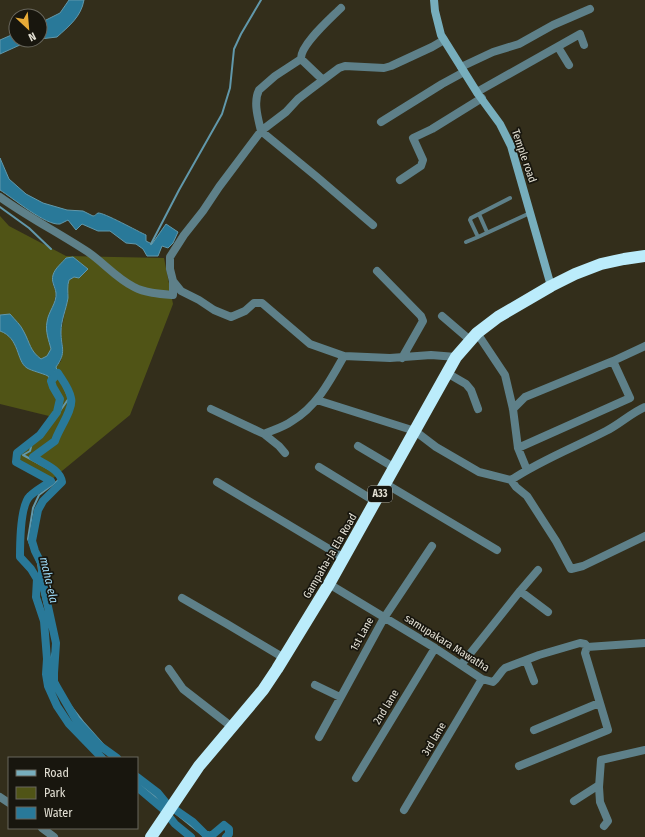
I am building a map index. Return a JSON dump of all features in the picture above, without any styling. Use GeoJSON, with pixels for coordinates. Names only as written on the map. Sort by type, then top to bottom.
{"type":"FeatureCollection","features":[{"type":"Feature","properties":{"kind":"highway","name":"Gampaha-Ja Ela Road"},"geometry":{"type":"LineString","coordinates":[[151,837],[199,766],[263,690],[284,658],[330,584],[456,357],[474,337],[513,307],[551,286],[575,274],[601,264],[645,256]]}},
{"type":"Feature","properties":{"kind":"street","name":"Temple road"},"geometry":{"type":"LineString","coordinates":[[434,0],[441,36],[479,95],[500,124],[508,140],[551,286]]}},
{"type":"Feature","properties":{"kind":"street"},"geometry":{"type":"LineString","coordinates":[[341,8],[303,48],[300,59],[275,76],[259,90],[257,109],[261,130],[373,225]]}},
{"type":"Feature","properties":{"kind":"street"},"geometry":{"type":"LineString","coordinates":[[381,122],[493,52],[519,44],[553,25],[590,9]]}},
{"type":"Feature","properties":{"kind":"street"},"geometry":{"type":"LineString","coordinates":[[400,180],[421,166],[423,160],[412,138],[432,129],[479,95],[580,34],[584,45]]}},
{"type":"Feature","properties":{"kind":"street"},"geometry":{"type":"LineString","coordinates":[[444,40],[432,47],[384,68],[345,66],[339,68],[298,99],[286,112],[261,130],[184,235],[170,257],[170,269],[174,281],[181,292],[199,300],[214,310],[232,317],[245,311],[254,303],[262,303],[310,344],[344,356],[402,358],[431,355],[456,357]]}},
{"type":"Feature","properties":{"kind":"street"},"geometry":{"type":"LineString","coordinates":[[558,47],[569,65]]}},
{"type":"Feature","properties":{"kind":"street"},"geometry":{"type":"LineString","coordinates":[[300,59],[323,80]]}},
{"type":"Feature","properties":{"kind":"street"},"geometry":{"type":"LineString","coordinates":[[0,197],[18,210],[54,230],[90,253],[118,278],[135,288],[158,294],[172,295],[174,281]]}},
{"type":"Feature","properties":{"kind":"street"},"geometry":{"type":"LineString","coordinates":[[377,271],[422,316],[423,321],[402,358]]}},
{"type":"Feature","properties":{"kind":"street"},"geometry":{"type":"LineString","coordinates":[[442,316],[474,337],[505,375],[513,409],[518,448],[526,470]]}},
{"type":"Feature","properties":{"kind":"street"},"geometry":{"type":"LineString","coordinates":[[513,409],[525,397],[613,361],[645,346]]}},
{"type":"Feature","properties":{"kind":"street"},"geometry":{"type":"LineString","coordinates":[[264,434],[292,422],[317,400],[344,356]]}},
{"type":"Feature","properties":{"kind":"street"},"geometry":{"type":"LineString","coordinates":[[518,448],[630,398],[613,361]]}},
{"type":"Feature","properties":{"kind":"street"},"geometry":{"type":"LineString","coordinates":[[448,373],[466,384],[472,390],[478,409]]}},
{"type":"Feature","properties":{"kind":"street"},"geometry":{"type":"LineString","coordinates":[[317,400],[415,431],[436,447],[479,472],[511,480],[516,487],[527,496],[556,541],[571,569],[582,566],[645,536]]}},
{"type":"Feature","properties":{"kind":"street"},"geometry":{"type":"LineString","coordinates":[[511,480],[526,470],[608,430],[632,412],[645,407]]}},
{"type":"Feature","properties":{"kind":"street"},"geometry":{"type":"LineString","coordinates":[[211,409],[264,434],[285,453]]}},
{"type":"Feature","properties":{"kind":"street"},"geometry":{"type":"LineString","coordinates":[[358,446],[394,468]]}},
{"type":"Feature","properties":{"kind":"street"},"geometry":{"type":"LineString","coordinates":[[319,467],[376,502]]}},
{"type":"Feature","properties":{"kind":"street"},"geometry":{"type":"LineString","coordinates":[[217,482],[344,558]]}},
{"type":"Feature","properties":{"kind":"street"},"geometry":{"type":"LineString","coordinates":[[386,484],[497,550]]}},
{"type":"Feature","properties":{"kind":"street","name":"1st Lane"},"geometry":{"type":"LineString","coordinates":[[319,737],[384,618],[432,546]]}},
{"type":"Feature","properties":{"kind":"street"},"geometry":{"type":"LineString","coordinates":[[461,665],[538,570]]}},
{"type":"Feature","properties":{"kind":"street","name":"samupakara Mawatha"},"geometry":{"type":"LineString","coordinates":[[330,584],[435,648],[482,679],[493,682],[498,678],[501,670],[505,668],[580,643],[586,644],[587,647],[645,643]]}},
{"type":"Feature","properties":{"kind":"street"},"geometry":{"type":"LineString","coordinates":[[520,591],[548,612]]}},
{"type":"Feature","properties":{"kind":"street"},"geometry":{"type":"LineString","coordinates":[[182,598],[284,658]]}},
{"type":"Feature","properties":{"kind":"street"},"geometry":{"type":"LineString","coordinates":[[519,766],[608,730],[585,653],[587,647]]}},
{"type":"Feature","properties":{"kind":"street","name":"2nd lane"},"geometry":{"type":"LineString","coordinates":[[356,778],[435,648]]}},
{"type":"Feature","properties":{"kind":"street"},"geometry":{"type":"LineString","coordinates":[[526,660],[534,681]]}},
{"type":"Feature","properties":{"kind":"street"},"geometry":{"type":"LineString","coordinates":[[169,669],[183,689],[232,727]]}},
{"type":"Feature","properties":{"kind":"street","name":"3rd lane"},"geometry":{"type":"LineString","coordinates":[[404,810],[482,679]]}},
{"type":"Feature","properties":{"kind":"street"},"geometry":{"type":"LineString","coordinates":[[316,685],[340,697]]}},
{"type":"Feature","properties":{"kind":"street"},"geometry":{"type":"LineString","coordinates":[[534,730],[599,702]]}},
{"type":"Feature","properties":{"kind":"street"},"geometry":{"type":"LineString","coordinates":[[604,826],[608,821],[600,802],[599,785],[601,760],[645,750]]}},
{"type":"Feature","properties":{"kind":"street"},"geometry":{"type":"LineString","coordinates":[[574,801],[599,785]]}},
{"type":"Feature","properties":{"kind":"street"},"geometry":{"type":"LineString","coordinates":[[43,829],[54,837]]}},
{"type":"Feature","properties":{"kind":"lane"},"geometry":{"type":"LineString","coordinates":[[478,237],[470,220],[471,218],[510,198]]}},
{"type":"Feature","properties":{"kind":"lane"},"geometry":{"type":"LineString","coordinates":[[466,242],[530,213]]}},
{"type":"Feature","properties":{"kind":"lane"},"geometry":{"type":"LineString","coordinates":[[479,214],[487,232]]}},
{"type":"Feature","properties":{"kind":"green space"},"geometry":{"type":"Polygon","coordinates":[[[0,216],[9,226],[66,256],[164,258],[173,304],[130,415],[51,480],[16,462],[16,453],[40,435],[49,416],[0,404],[0,331],[11,339],[21,360],[27,368],[48,376],[51,380],[56,367],[61,361],[63,348],[61,332],[68,297],[67,287],[69,280],[88,269],[73,257],[66,258],[52,282],[56,293],[47,322],[51,350],[47,356],[41,359],[34,354],[30,346],[3,314],[0,315],[0,216]]]}},
{"type":"Feature","properties":{"kind":"water"},"geometry":{"type":"Polygon","coordinates":[[[69,0],[84,0],[80,11],[70,25],[57,37],[48,38],[48,19],[60,13],[69,0]]]}},
{"type":"Feature","properties":{"kind":"water"},"geometry":{"type":"Polygon","coordinates":[[[8,36],[8,48],[13,48],[0,54],[0,40],[8,36]]]}},
{"type":"Feature","properties":{"kind":"water"},"geometry":{"type":"Polygon","coordinates":[[[0,158],[9,179],[26,194],[43,203],[67,210],[83,211],[93,216],[98,213],[101,214],[146,235],[146,241],[152,244],[166,224],[178,232],[173,243],[168,248],[162,246],[158,256],[147,256],[143,249],[136,244],[126,243],[110,231],[98,231],[82,224],[76,230],[68,220],[60,224],[47,221],[0,190],[0,158]]]}},
{"type":"Feature","properties":{"kind":"water"},"geometry":{"type":"Polygon","coordinates":[[[73,257],[88,269],[79,278],[74,277],[69,280],[68,298],[61,328],[63,350],[56,367],[58,373],[51,381],[48,376],[29,369],[24,365],[11,339],[0,331],[0,315],[10,314],[21,327],[35,353],[41,359],[47,356],[51,349],[47,332],[47,322],[56,297],[56,291],[52,280],[53,275],[66,258],[73,257]]]}},
{"type":"Feature","properties":{"kind":"waterway"},"geometry":{"type":"LineString","coordinates":[[151,244],[179,190],[222,114],[230,88],[234,49],[261,0]]}},
{"type":"Feature","properties":{"kind":"waterway"},"geometry":{"type":"LineString","coordinates":[[0,207],[29,228],[51,249]]}},
{"type":"Feature","properties":{"kind":"waterway","name":"maha-ela"},"geometry":{"type":"LineString","coordinates":[[55,372],[69,398],[44,434],[32,443],[30,451],[23,455],[51,470],[60,479],[39,495],[33,508],[28,539],[38,563],[42,593],[55,646],[49,664],[64,697],[84,723],[114,757]]}},
{"type":"Feature","properties":{"kind":"waterway","name":"maha-ela"},"geometry":{"type":"LineString","coordinates":[[101,757],[69,724],[57,706],[48,686],[46,674],[47,659],[44,621],[36,597],[37,579],[31,569],[20,557],[21,525],[24,508],[30,496],[51,481],[16,462],[17,453],[40,435],[57,412],[60,399],[51,381],[58,373],[70,394],[70,408],[55,441],[33,457],[55,470],[61,477],[62,482],[43,501],[38,510],[32,541],[42,565],[42,579],[56,643],[54,682],[76,720],[99,745],[116,757]]}},
{"type":"Feature","properties":{"kind":"waterway","name":"maha-ela"},"geometry":{"type":"LineString","coordinates":[[138,778],[158,793],[167,804],[193,822],[205,834],[211,836],[224,825],[229,829],[229,834],[226,837]]}},
{"type":"Feature","properties":{"kind":"waterway","name":"maha-ela"},"geometry":{"type":"LineString","coordinates":[[138,783],[167,806]]}},
{"type":"Feature","properties":{"kind":"waterway"},"geometry":{"type":"LineString","coordinates":[[138,788],[163,809],[175,824],[191,837]]}},
{"type":"Feature","properties":{"kind":"waterway","name":"maha-ela"},"geometry":{"type":"LineString","coordinates":[[174,812],[205,837]]}}]}
